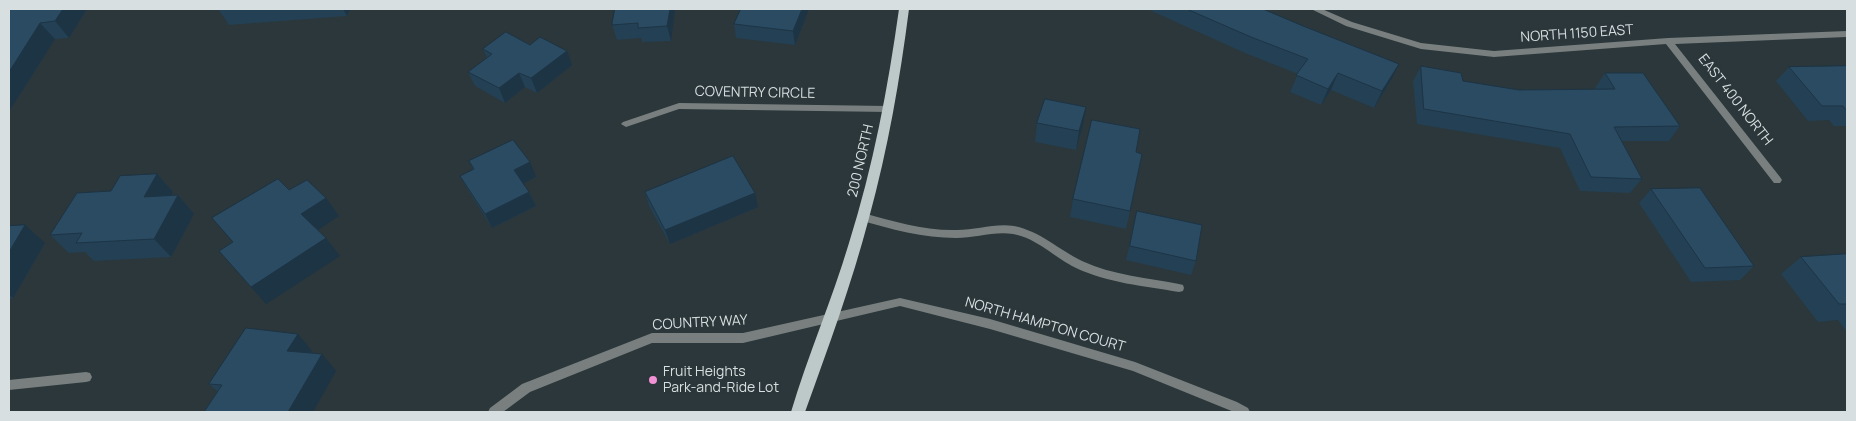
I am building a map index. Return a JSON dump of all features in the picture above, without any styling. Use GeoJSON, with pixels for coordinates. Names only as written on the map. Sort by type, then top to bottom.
{"type":"FeatureCollection","features":[{"type":"Feature","properties":{"kind":"main road","name":"200 NORTH"},"geometry":{"type":"LineString","coordinates":[[832,317],[863,218],[888,109],[904,9]]}},
{"type":"Feature","properties":{"kind":"main road"},"geometry":{"type":"LineString","coordinates":[[798,412],[832,317]]}},
{"type":"Feature","properties":{"kind":"street","name":"NORTH 1150 EAST"},"geometry":{"type":"LineString","coordinates":[[1315,9],[1349,24],[1421,46],[1494,54],[1668,41],[1847,34]]}},
{"type":"Feature","properties":{"kind":"street","name":"EAST 400 NORTH"},"geometry":{"type":"LineString","coordinates":[[1668,41],[1777,180]]}},
{"type":"Feature","properties":{"kind":"street","name":"COVENTRY CIRCLE"},"geometry":{"type":"LineString","coordinates":[[626,124],[679,106],[888,109]]}},
{"type":"Feature","properties":{"kind":"street"},"geometry":{"type":"LineString","coordinates":[[863,218],[925,231],[957,234],[989,229],[1012,230],[1028,234],[1078,264],[1104,274],[1179,288]]}},
{"type":"Feature","properties":{"kind":"street","name":"NORTH HAMPTON COURT"},"geometry":{"type":"LineString","coordinates":[[832,317],[900,302],[990,324],[1135,367],[1244,412]]}},
{"type":"Feature","properties":{"kind":"street","name":"COUNTRY WAY"},"geometry":{"type":"LineString","coordinates":[[494,412],[526,388],[652,338],[743,338],[832,317]]}},
{"type":"Feature","properties":{"kind":"street"},"geometry":{"type":"LineString","coordinates":[[9,385],[86,377]]}},
{"type":"Feature","properties":{"kind":"building"},"geometry":{"type":"Polygon","coordinates":[[[9,9],[63,9],[55,21],[40,23],[9,72],[9,9]]]}},
{"type":"Feature","properties":{"kind":"building"},"geometry":{"type":"Polygon","coordinates":[[[615,9],[670,9],[667,26],[638,28],[638,23],[612,25],[615,9]]]}},
{"type":"Feature","properties":{"kind":"building"},"geometry":{"type":"Polygon","coordinates":[[[741,9],[802,9],[793,31],[734,24],[741,9]]]}},
{"type":"Feature","properties":{"kind":"building"},"geometry":{"type":"Polygon","coordinates":[[[1187,9],[1263,9],[1399,64],[1382,91],[1338,73],[1328,89],[1296,75],[1308,59],[1187,9]]]}},
{"type":"Feature","properties":{"kind":"building"},"geometry":{"type":"Polygon","coordinates":[[[506,32],[530,45],[540,37],[567,51],[531,78],[519,73],[499,88],[468,72],[492,54],[483,49],[506,32]]]}},
{"type":"Feature","properties":{"kind":"building"},"geometry":{"type":"Polygon","coordinates":[[[1421,66],[1461,73],[1463,81],[1519,90],[1615,89],[1605,73],[1643,73],[1680,126],[1614,127],[1642,179],[1591,177],[1570,134],[1424,109],[1421,66]]]}},
{"type":"Feature","properties":{"kind":"building"},"geometry":{"type":"Polygon","coordinates":[[[1847,66],[1847,111],[1843,106],[1822,106],[1789,67],[1847,66]]]}},
{"type":"Feature","properties":{"kind":"building"},"geometry":{"type":"Polygon","coordinates":[[[1045,99],[1086,107],[1079,131],[1037,123],[1045,99]]]}},
{"type":"Feature","properties":{"kind":"building"},"geometry":{"type":"Polygon","coordinates":[[[1092,120],[1140,129],[1136,152],[1142,154],[1130,211],[1073,199],[1092,120]]]}},
{"type":"Feature","properties":{"kind":"building"},"geometry":{"type":"Polygon","coordinates":[[[513,140],[530,162],[514,170],[529,192],[485,214],[460,176],[474,169],[469,161],[513,140]]]}},
{"type":"Feature","properties":{"kind":"building"},"geometry":{"type":"Polygon","coordinates":[[[733,156],[755,193],[665,230],[645,192],[733,156]]]}},
{"type":"Feature","properties":{"kind":"building"},"geometry":{"type":"Polygon","coordinates":[[[157,174],[144,197],[178,195],[154,239],[76,243],[82,233],[50,235],[77,193],[111,191],[120,176],[157,174]]]}},
{"type":"Feature","properties":{"kind":"building"},"geometry":{"type":"Polygon","coordinates":[[[278,179],[289,190],[307,180],[326,198],[301,214],[326,238],[251,287],[219,251],[233,242],[212,218],[278,179]]]}},
{"type":"Feature","properties":{"kind":"building"},"geometry":{"type":"Polygon","coordinates":[[[1700,188],[1754,266],[1705,268],[1651,189],[1700,188]]]}},
{"type":"Feature","properties":{"kind":"building"},"geometry":{"type":"Polygon","coordinates":[[[1137,211],[1202,225],[1196,261],[1130,246],[1137,211]]]}},
{"type":"Feature","properties":{"kind":"building"},"geometry":{"type":"Polygon","coordinates":[[[25,225],[9,252],[9,226],[25,225]]]}},
{"type":"Feature","properties":{"kind":"building"},"geometry":{"type":"Polygon","coordinates":[[[1847,254],[1847,304],[1839,304],[1801,257],[1847,254]]]}},
{"type":"Feature","properties":{"kind":"building"},"geometry":{"type":"Polygon","coordinates":[[[246,328],[298,334],[287,351],[322,354],[288,412],[204,412],[222,385],[209,384],[246,328]]]}},
{"type":"Feature","properties":{"kind":"place","name":"Fruit Heights Park-and-Ride Lot"},"geometry":{"type":"Point","coordinates":[653,380]}}]}
